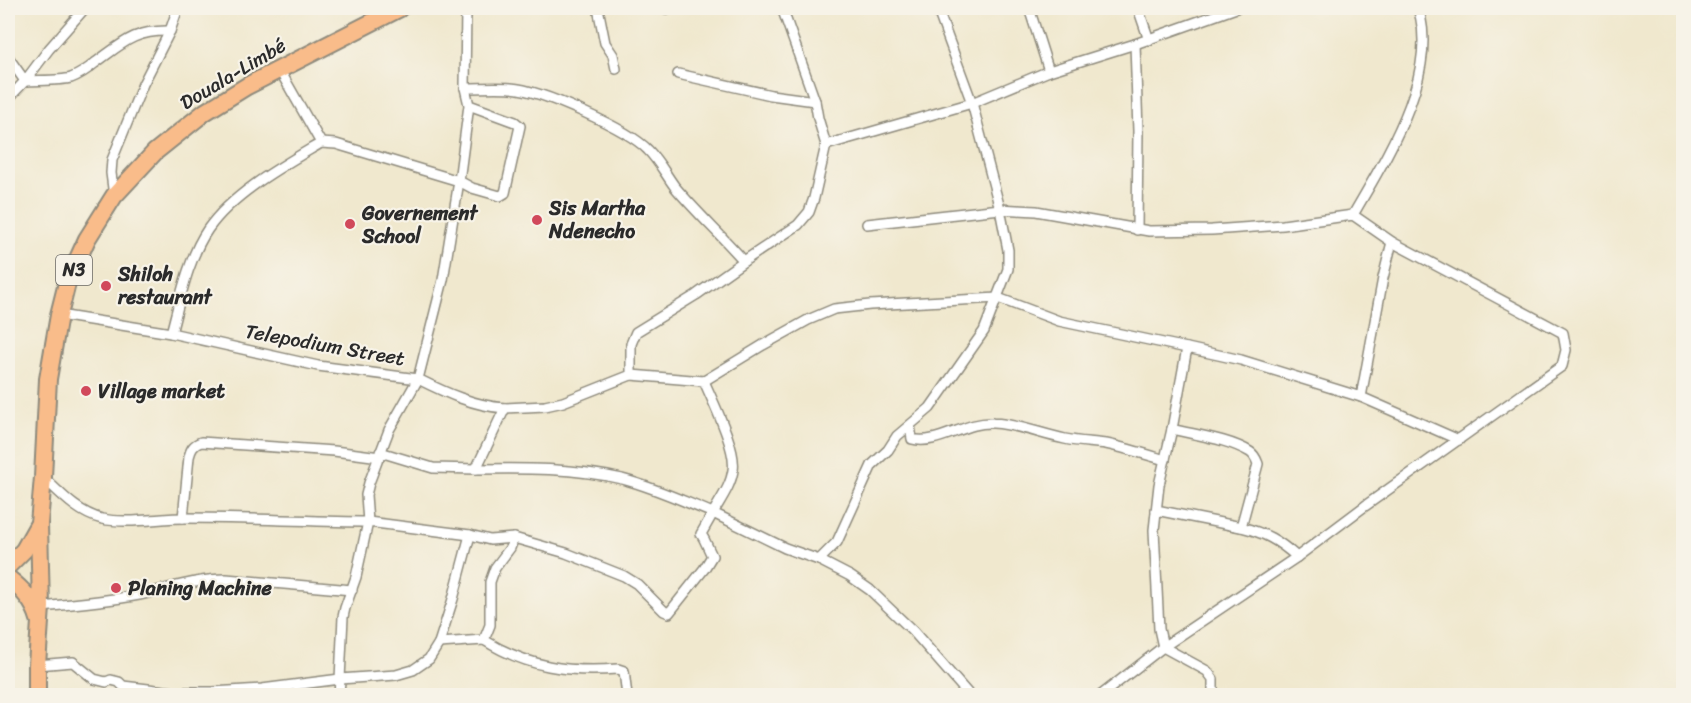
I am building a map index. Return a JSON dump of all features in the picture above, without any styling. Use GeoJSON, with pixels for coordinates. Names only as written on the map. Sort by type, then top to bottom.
{"type":"FeatureCollection","features":[{"type":"Feature","properties":{"kind":"highway","name":"Douala-Limbé"},"geometry":{"type":"LineString","coordinates":[[38,696],[37,665],[41,615],[39,524],[44,477],[48,379],[59,315],[68,283],[87,239],[114,196],[155,152],[205,112],[247,86],[400,8]]}},
{"type":"Feature","properties":{"kind":"highway"},"geometry":{"type":"LineString","coordinates":[[8,566],[24,550],[39,524]]}},
{"type":"Feature","properties":{"kind":"highway"},"geometry":{"type":"LineString","coordinates":[[8,566],[40,570]]}},
{"type":"Feature","properties":{"kind":"highway"},"geometry":{"type":"LineString","coordinates":[[8,578],[24,578],[40,570]]}},
{"type":"Feature","properties":{"kind":"highway"},"geometry":{"type":"LineString","coordinates":[[8,578],[19,587],[41,615]]}},
{"type":"Feature","properties":{"kind":"street"},"geometry":{"type":"LineString","coordinates":[[8,99],[85,8]]}},
{"type":"Feature","properties":{"kind":"street"},"geometry":{"type":"LineString","coordinates":[[114,196],[112,160],[143,84],[170,31],[178,8]]}},
{"type":"Feature","properties":{"kind":"street"},"geometry":{"type":"LineString","coordinates":[[465,8],[467,39],[465,88],[469,105],[443,280],[418,379],[441,390],[487,407],[505,408],[545,406],[563,402],[632,375],[704,381],[808,320],[834,309],[998,298],[1059,321],[1241,360],[1361,397],[1459,440]]}},
{"type":"Feature","properties":{"kind":"street"},"geometry":{"type":"LineString","coordinates":[[598,8],[605,43],[613,55],[616,69]]}},
{"type":"Feature","properties":{"kind":"street"},"geometry":{"type":"LineString","coordinates":[[632,375],[631,344],[636,332],[696,295],[798,225],[809,212],[826,144],[815,101],[782,8]]}},
{"type":"Feature","properties":{"kind":"street"},"geometry":{"type":"LineString","coordinates":[[819,560],[837,542],[872,465],[888,450],[897,436],[930,408],[973,348],[984,331],[1008,269],[1009,261],[1000,209],[972,103],[937,8]]}},
{"type":"Feature","properties":{"kind":"street"},"geometry":{"type":"LineString","coordinates":[[1029,8],[1049,71]]}},
{"type":"Feature","properties":{"kind":"street"},"geometry":{"type":"LineString","coordinates":[[1138,8],[1149,40]]}},
{"type":"Feature","properties":{"kind":"street"},"geometry":{"type":"LineString","coordinates":[[826,144],[972,103],[1049,71],[1149,40],[1236,8]]}},
{"type":"Feature","properties":{"kind":"street"},"geometry":{"type":"LineString","coordinates":[[1353,215],[1390,149],[1418,82],[1424,41],[1418,8]]}},
{"type":"Feature","properties":{"kind":"street"},"geometry":{"type":"LineString","coordinates":[[25,81],[72,78],[128,39],[143,33],[170,31]]}},
{"type":"Feature","properties":{"kind":"street"},"geometry":{"type":"LineString","coordinates":[[1136,44],[1137,230]]}},
{"type":"Feature","properties":{"kind":"street"},"geometry":{"type":"LineString","coordinates":[[8,57],[25,81]]}},
{"type":"Feature","properties":{"kind":"street"},"geometry":{"type":"LineString","coordinates":[[279,69],[321,143]]}},
{"type":"Feature","properties":{"kind":"street"},"geometry":{"type":"LineString","coordinates":[[678,74],[748,90],[815,101]]}},
{"type":"Feature","properties":{"kind":"street"},"geometry":{"type":"LineString","coordinates":[[465,88],[523,90],[564,104],[623,133],[647,148],[674,185],[744,261]]}},
{"type":"Feature","properties":{"kind":"street"},"geometry":{"type":"LineString","coordinates":[[171,333],[191,266],[207,231],[221,212],[281,167],[321,143],[336,144],[459,181],[472,188],[500,196],[506,193],[521,128],[515,122],[469,105]]}},
{"type":"Feature","properties":{"kind":"street"},"geometry":{"type":"LineString","coordinates":[[867,224],[1000,209],[1036,212],[1137,230],[1170,231],[1283,225],[1353,215],[1392,242],[1563,333],[1566,350],[1562,366],[1297,557],[1163,647],[1100,696]]}},
{"type":"Feature","properties":{"kind":"street"},"geometry":{"type":"LineString","coordinates":[[1361,397],[1381,287],[1392,242]]}},
{"type":"Feature","properties":{"kind":"street","name":"Telepodium Street"},"geometry":{"type":"LineString","coordinates":[[59,315],[171,333],[318,366],[418,379],[389,430],[366,495],[368,522],[352,590],[343,617],[339,696]]}},
{"type":"Feature","properties":{"kind":"street"},"geometry":{"type":"LineString","coordinates":[[1187,348],[1156,510],[1154,530],[1156,595],[1163,647],[1207,671],[1213,679],[1213,696]]}},
{"type":"Feature","properties":{"kind":"street"},"geometry":{"type":"LineString","coordinates":[[44,477],[76,506],[90,515],[104,519],[183,518],[368,522],[470,535],[489,540],[514,538],[566,553],[624,576],[669,613],[712,556],[700,534],[726,490],[733,471],[733,459],[725,431],[704,381]]}},
{"type":"Feature","properties":{"kind":"street"},"geometry":{"type":"LineString","coordinates":[[476,469],[505,408]]}},
{"type":"Feature","properties":{"kind":"street"},"geometry":{"type":"LineString","coordinates":[[910,426],[912,439],[927,440],[991,422],[1065,439],[1107,444],[1165,460]]}},
{"type":"Feature","properties":{"kind":"street"},"geometry":{"type":"LineString","coordinates":[[1172,429],[1228,444],[1250,452],[1256,457],[1258,464],[1241,527]]}},
{"type":"Feature","properties":{"kind":"street"},"geometry":{"type":"LineString","coordinates":[[183,518],[189,457],[195,444],[201,442],[380,454],[433,468],[590,473],[623,480],[713,513],[850,576],[870,590],[913,631],[970,696]]}},
{"type":"Feature","properties":{"kind":"street"},"geometry":{"type":"LineString","coordinates":[[1156,510],[1259,531],[1273,538],[1297,557]]}},
{"type":"Feature","properties":{"kind":"street"},"geometry":{"type":"LineString","coordinates":[[37,665],[74,663],[94,679],[106,682],[111,680],[123,686],[173,692],[262,689],[340,679],[396,675],[413,670],[429,659],[439,643],[470,535]]}},
{"type":"Feature","properties":{"kind":"street"},"geometry":{"type":"LineString","coordinates":[[484,640],[490,625],[490,582],[495,568],[510,548],[514,538]]}},
{"type":"Feature","properties":{"kind":"street"},"geometry":{"type":"LineString","coordinates":[[41,615],[210,579],[352,590]]}},
{"type":"Feature","properties":{"kind":"street"},"geometry":{"type":"LineString","coordinates":[[439,643],[484,640],[519,659],[555,668],[618,669],[624,671],[627,696]]}},
{"type":"Feature","properties":{"kind":"place","name":"Sis Martha Ndenecho"},"geometry":{"type":"Point","coordinates":[537,220]}},
{"type":"Feature","properties":{"kind":"place","name":"Governement School"},"geometry":{"type":"Point","coordinates":[350,224]}},
{"type":"Feature","properties":{"kind":"place","name":"Shiloh restaurant"},"geometry":{"type":"Point","coordinates":[106,286]}},
{"type":"Feature","properties":{"kind":"place","name":"Village market"},"geometry":{"type":"Point","coordinates":[86,391]}},
{"type":"Feature","properties":{"kind":"place","name":"Planing Machine"},"geometry":{"type":"Point","coordinates":[116,588]}}]}
